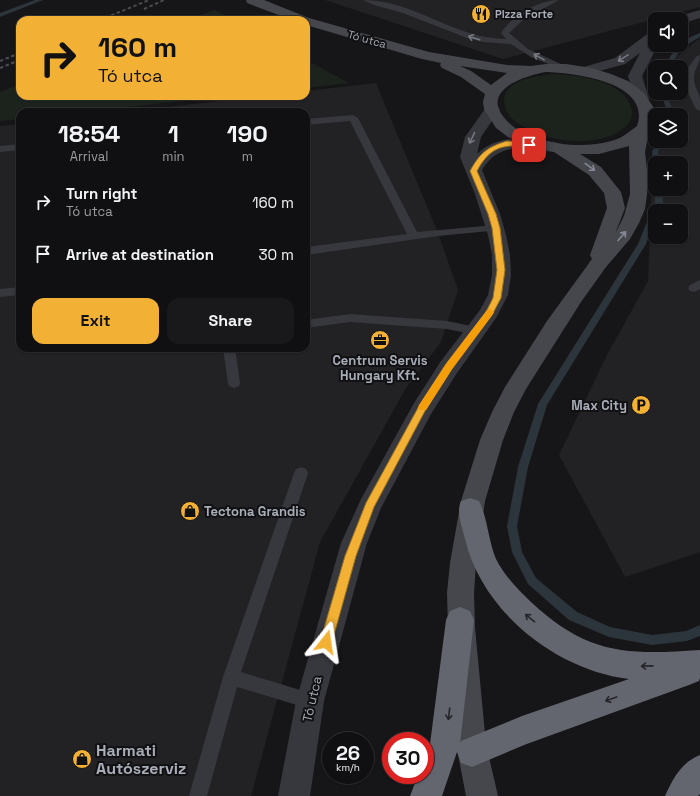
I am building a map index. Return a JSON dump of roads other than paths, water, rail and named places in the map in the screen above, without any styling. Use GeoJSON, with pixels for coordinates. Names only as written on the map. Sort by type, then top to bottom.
{"type":"FeatureCollection","features":[{"type":"Feature","properties":{"kind":"highway"},"geometry":{"type":"LineString","coordinates":[[470,508],[480,549],[491,574],[512,603],[552,636],[577,650],[608,662],[635,666],[700,663]]}},
{"type":"Feature","properties":{"kind":"highway"},"geometry":{"type":"LineString","coordinates":[[426,796],[445,744],[460,620]]}},
{"type":"Feature","properties":{"kind":"highway"},"geometry":{"type":"LineString","coordinates":[[472,752],[522,731],[700,667]]}},
{"type":"Feature","properties":{"kind":"highway"},"geometry":{"type":"LineString","coordinates":[[680,796],[700,770]]}},
{"type":"Feature","properties":{"kind":"main road","name":"Tó utca"},"geometry":{"type":"LineString","coordinates":[[252,0],[294,16]]}},
{"type":"Feature","properties":{"kind":"main road","name":"Tó utca"},"geometry":{"type":"LineString","coordinates":[[310,21],[427,56],[507,69],[538,69]]}},
{"type":"Feature","properties":{"kind":"main road","name":"Tó utca"},"geometry":{"type":"LineString","coordinates":[[427,56],[466,74],[492,101]]}},
{"type":"Feature","properties":{"kind":"main road"},"geometry":{"type":"LineString","coordinates":[[482,796],[472,752],[460,620],[462,575],[470,508],[494,433],[514,390],[534,357],[596,265],[627,230],[637,205],[640,186],[636,151],[647,115],[645,107],[640,99],[633,92],[618,82],[585,71],[568,69],[538,69],[522,72],[499,85],[492,101],[499,121],[513,132],[533,142],[556,148],[587,150],[614,146],[635,136],[642,130]]}},
{"type":"Feature","properties":{"kind":"main road"},"geometry":{"type":"LineString","coordinates":[[556,148],[595,171],[608,186],[615,200],[614,212],[602,241],[596,265]]}},
{"type":"Feature","properties":{"kind":"street"},"geometry":{"type":"LineString","coordinates":[[688,18],[698,15]]}},
{"type":"Feature","properties":{"kind":"street"},"geometry":{"type":"LineString","coordinates":[[585,71],[620,60],[648,41]]}},
{"type":"Feature","properties":{"kind":"street"},"geometry":{"type":"LineString","coordinates":[[640,99],[635,76],[648,50]]}},
{"type":"Feature","properties":{"kind":"street","name":"Tó utca"},"geometry":{"type":"LineString","coordinates":[[294,796],[310,701],[354,543],[370,506],[422,409],[449,367],[494,306],[499,291],[501,258],[496,228],[492,214],[468,157],[468,148],[473,135],[492,101]]}},
{"type":"Feature","properties":{"kind":"street"},"geometry":{"type":"LineString","coordinates":[[473,171],[481,156],[489,150],[501,145],[515,143],[556,148]]}},
{"type":"Feature","properties":{"kind":"lane"},"geometry":{"type":"LineString","coordinates":[[367,0],[405,11],[479,40],[496,43],[512,42]]}},
{"type":"Feature","properties":{"kind":"lane"},"geometry":{"type":"LineString","coordinates":[[554,0],[516,21],[508,28],[505,34],[512,42],[548,62],[568,69]]}},
{"type":"Feature","properties":{"kind":"lane"},"geometry":{"type":"LineString","coordinates":[[700,58],[693,65],[689,73],[690,84],[700,108]]}},
{"type":"Feature","properties":{"kind":"lane"},"geometry":{"type":"LineString","coordinates":[[310,122],[353,118],[414,237]]}},
{"type":"Feature","properties":{"kind":"lane"},"geometry":{"type":"LineString","coordinates":[[0,149],[16,147]]}},
{"type":"Feature","properties":{"kind":"lane"},"geometry":{"type":"LineString","coordinates":[[310,250],[496,228]]}},
{"type":"Feature","properties":{"kind":"lane"},"geometry":{"type":"LineString","coordinates":[[0,293],[16,291]]}},
{"type":"Feature","properties":{"kind":"lane"},"geometry":{"type":"LineString","coordinates":[[310,323],[350,318],[447,325],[476,331]]}},
{"type":"Feature","properties":{"kind":"lane"},"geometry":{"type":"LineString","coordinates":[[230,352],[234,383]]}},
{"type":"Feature","properties":{"kind":"lane"},"geometry":{"type":"LineString","coordinates":[[198,796],[231,678],[301,473]]}},
{"type":"Feature","properties":{"kind":"lane"},"geometry":{"type":"LineString","coordinates":[[231,678],[310,701]]}},
{"type":"Feature","properties":{"kind":"waterway"},"geometry":{"type":"LineString","coordinates":[[0,15],[40,0]]}},
{"type":"Feature","properties":{"kind":"waterway"},"geometry":{"type":"LineString","coordinates":[[671,60],[680,47],[700,35]]}},
{"type":"Feature","properties":{"kind":"waterway"},"geometry":{"type":"LineString","coordinates":[[666,100],[669,108]]}},
{"type":"Feature","properties":{"kind":"waterway"},"geometry":{"type":"LineString","coordinates":[[655,156],[655,151],[657,148]]}},
{"type":"Feature","properties":{"kind":"waterway"},"geometry":{"type":"LineString","coordinates":[[658,204],[659,196]]}},
{"type":"Feature","properties":{"kind":"waterway"},"geometry":{"type":"LineString","coordinates":[[648,229],[642,244],[543,404],[523,467],[512,526],[517,552],[532,581],[573,616],[609,632],[652,640],[687,636],[700,630]]}},
{"type":"Feature","properties":{"kind":"railway"},"geometry":{"type":"LineString","coordinates":[[110,16],[149,0]]}},
{"type":"Feature","properties":{"kind":"railway"},"geometry":{"type":"LineString","coordinates":[[144,9],[164,0]]}},
{"type":"Feature","properties":{"kind":"railway"},"geometry":{"type":"LineString","coordinates":[[0,61],[16,55]]}},
{"type":"Feature","properties":{"kind":"railway"},"geometry":{"type":"LineString","coordinates":[[0,68],[16,62]]}},
{"type":"Feature","properties":{"kind":"place","name":"Pizza Forte"},"geometry":{"type":"Point","coordinates":[481,14]}},
{"type":"Feature","properties":{"kind":"place","name":"Centrum Servis Hungary Kft."},"geometry":{"type":"Point","coordinates":[380,340]}},
{"type":"Feature","properties":{"kind":"place","name":"Max City"},"geometry":{"type":"Point","coordinates":[641,405]}},
{"type":"Feature","properties":{"kind":"place","name":"Tectona Grandis"},"geometry":{"type":"Point","coordinates":[190,511]}},
{"type":"Feature","properties":{"kind":"place","name":"Harmati Autószerviz"},"geometry":{"type":"Point","coordinates":[82,759]}}]}
